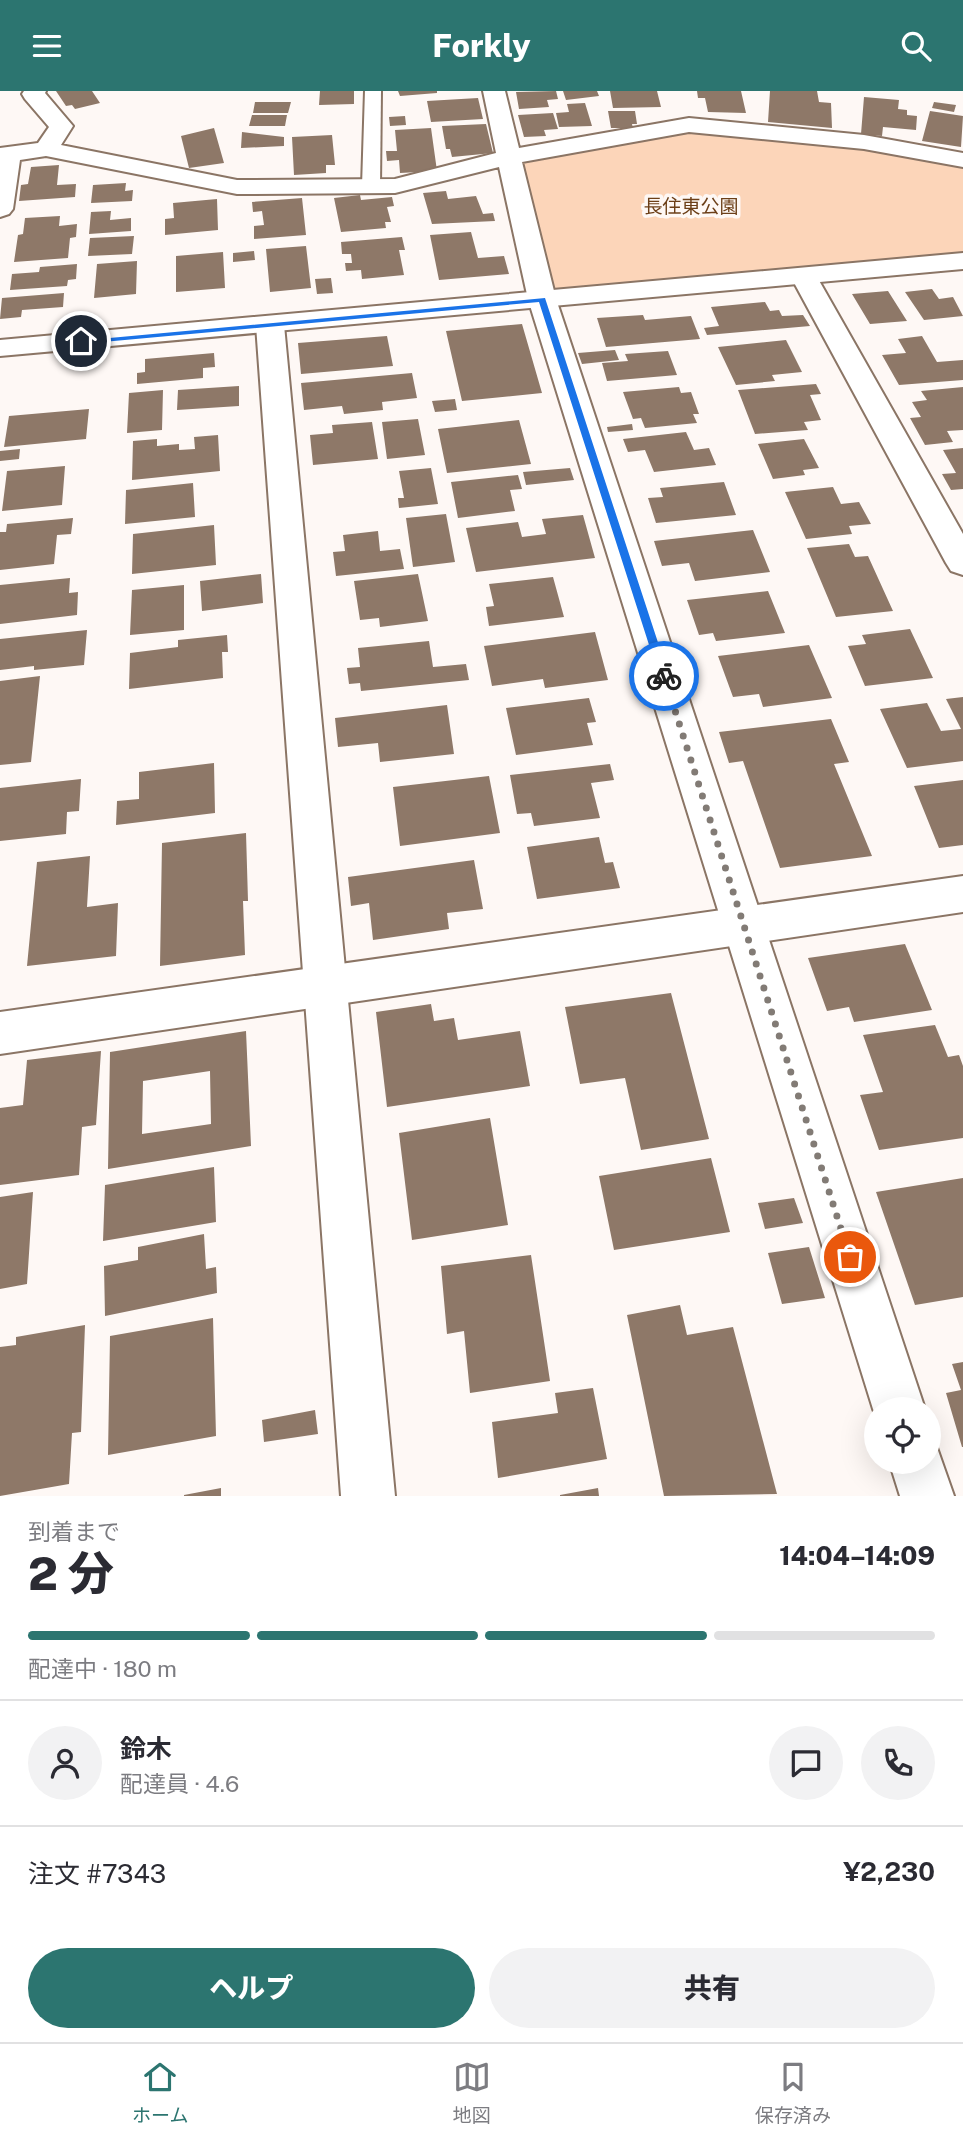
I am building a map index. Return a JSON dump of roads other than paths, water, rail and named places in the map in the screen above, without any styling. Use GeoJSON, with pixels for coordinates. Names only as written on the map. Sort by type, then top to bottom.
{"type":"FeatureCollection","features":[{"type":"Feature","properties":{"kind":"street"},"geometry":{"type":"LineString","coordinates":[[35,91],[33,95],[61,126],[46,149]]}},
{"type":"Feature","properties":{"kind":"street"},"geometry":{"type":"LineString","coordinates":[[495,91],[542,299],[895,1397]]}},
{"type":"Feature","properties":{"kind":"street"},"geometry":{"type":"LineString","coordinates":[[0,209],[5,154],[46,149],[237,187],[395,186],[510,157],[689,125],[864,142],[963,160]]}},
{"type":"Feature","properties":{"kind":"street"},"geometry":{"type":"LineString","coordinates":[[0,348],[963,261]]}},
{"type":"Feature","properties":{"kind":"street"},"geometry":{"type":"LineString","coordinates":[[804,277],[963,563]]}},
{"type":"Feature","properties":{"kind":"street"},"geometry":{"type":"LineString","coordinates":[[270,324],[368,1496]]}},
{"type":"Feature","properties":{"kind":"street"},"geometry":{"type":"LineString","coordinates":[[0,1033],[963,894]]}},
{"type":"Feature","properties":{"kind":"street"},"geometry":{"type":"LineString","coordinates":[[920,1474],[927,1496]]}},
{"type":"Feature","properties":{"kind":"lane"},"geometry":{"type":"LineString","coordinates":[[371,186],[373,91]]}},
{"type":"Feature","properties":{"kind":"park label","name":"長住東公園"},"geometry":{"type":"Point","coordinates":[691,206]}}]}
